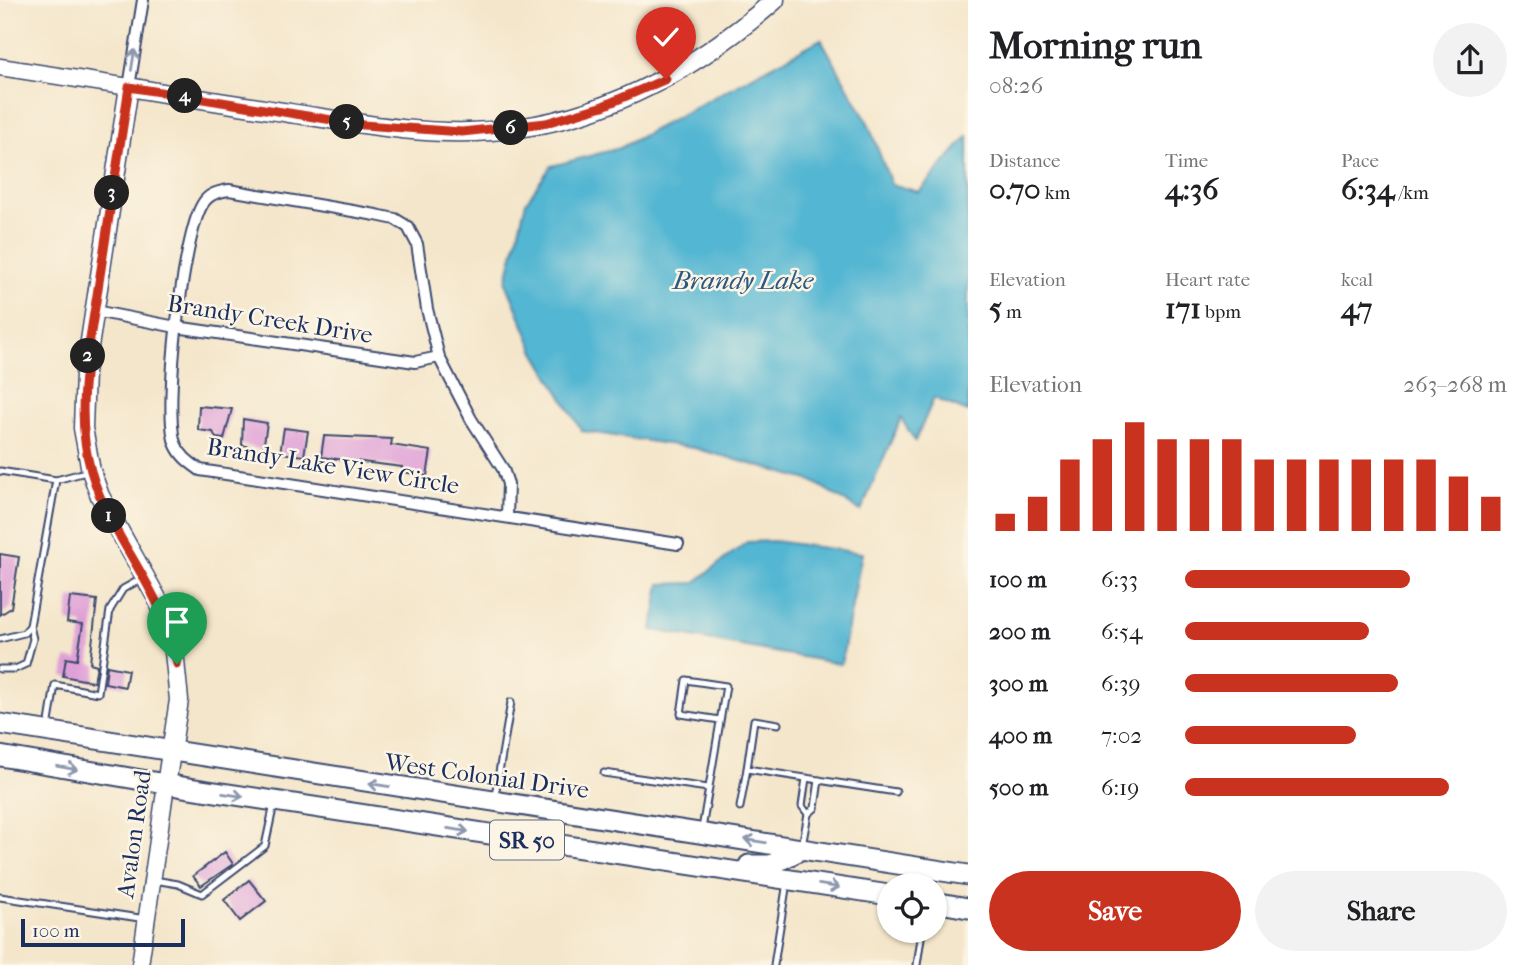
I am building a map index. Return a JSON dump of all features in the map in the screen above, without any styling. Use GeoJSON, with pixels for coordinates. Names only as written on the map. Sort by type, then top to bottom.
{"type":"FeatureCollection","features":[{"type":"Feature","properties":{"kind":"highway","name":"West Colonial Drive"},"geometry":{"type":"LineString","coordinates":[[0,724],[968,875]]}},
{"type":"Feature","properties":{"kind":"highway","name":"SR 50"},"geometry":{"type":"LineString","coordinates":[[0,756],[274,802],[877,893]]}},
{"type":"Feature","properties":{"kind":"highway"},"geometry":{"type":"LineString","coordinates":[[685,864],[771,865],[802,849]]}},
{"type":"Feature","properties":{"kind":"highway"},"geometry":{"type":"LineString","coordinates":[[788,879],[796,868],[807,862],[852,856]]}},
{"type":"Feature","properties":{"kind":"highway"},"geometry":{"type":"LineString","coordinates":[[947,904],[968,908]]}},
{"type":"Feature","properties":{"kind":"main road"},"geometry":{"type":"LineString","coordinates":[[0,67],[363,125],[427,132],[494,131],[546,123],[603,106],[666,79],[736,34],[775,0]]}},
{"type":"Feature","properties":{"kind":"main road","name":"Avalon Road"},"geometry":{"type":"LineString","coordinates":[[129,87],[83,402],[91,471],[111,521],[146,576],[168,624],[177,664],[179,700],[140,965]]}},
{"type":"Feature","properties":{"kind":"street"},"geometry":{"type":"LineString","coordinates":[[129,87],[143,0]]}},
{"type":"Feature","properties":{"kind":"street","name":"Brandy Lake View Circle"},"geometry":{"type":"LineString","coordinates":[[229,190],[395,219],[408,227],[417,244],[427,309],[439,357],[471,419],[503,469],[508,484],[507,516],[200,470],[182,457],[175,442],[170,400],[176,327],[195,218],[203,202],[213,193],[229,190]]}},
{"type":"Feature","properties":{"kind":"street","name":"Brandy Creek Drive"},"geometry":{"type":"LineString","coordinates":[[95,311],[176,327],[415,362],[439,357]]}},
{"type":"Feature","properties":{"kind":"street"},"geometry":{"type":"LineString","coordinates":[[507,516],[678,544]]}},
{"type":"Feature","properties":{"kind":"lane"},"geometry":{"type":"LineString","coordinates":[[0,471],[56,480],[91,471]]}},
{"type":"Feature","properties":{"kind":"lane"},"geometry":{"type":"LineString","coordinates":[[2,670],[26,664],[33,639],[30,626],[56,480]]}},
{"type":"Feature","properties":{"kind":"lane"},"geometry":{"type":"LineString","coordinates":[[47,731],[55,685],[98,693],[110,610],[123,589],[146,576]]}},
{"type":"Feature","properties":{"kind":"lane"},"geometry":{"type":"LineString","coordinates":[[0,639],[24,633],[30,626]]}},
{"type":"Feature","properties":{"kind":"lane"},"geometry":{"type":"LineString","coordinates":[[701,833],[726,686],[686,680],[681,714],[720,720]]}},
{"type":"Feature","properties":{"kind":"lane"},"geometry":{"type":"LineString","coordinates":[[495,802],[511,702]]}},
{"type":"Feature","properties":{"kind":"lane"},"geometry":{"type":"LineString","coordinates":[[740,807],[754,720],[778,724]]}},
{"type":"Feature","properties":{"kind":"lane"},"geometry":{"type":"LineString","coordinates":[[747,769],[895,792]]}},
{"type":"Feature","properties":{"kind":"lane"},"geometry":{"type":"LineString","coordinates":[[604,773],[708,789]]}},
{"type":"Feature","properties":{"kind":"lane"},"geometry":{"type":"LineString","coordinates":[[806,778],[802,806],[808,814]]}},
{"type":"Feature","properties":{"kind":"lane"},"geometry":{"type":"LineString","coordinates":[[802,849],[808,814],[815,808],[819,780]]}},
{"type":"Feature","properties":{"kind":"lane"},"geometry":{"type":"LineString","coordinates":[[151,880],[178,884],[201,894],[265,846],[274,802]]}},
{"type":"Feature","properties":{"kind":"lane"},"geometry":{"type":"LineString","coordinates":[[774,965],[788,879]]}},
{"type":"Feature","properties":{"kind":"lane"},"geometry":{"type":"LineString","coordinates":[[0,897],[147,919]]}},
{"type":"Feature","properties":{"kind":"lane"},"geometry":{"type":"LineString","coordinates":[[917,965],[920,943]]}},
{"type":"Feature","properties":{"kind":"water","name":"Brandy Lake"},"geometry":{"type":"Polygon","coordinates":[[[821,39],[868,123],[891,184],[919,192],[968,136],[968,412],[934,398],[915,441],[901,418],[861,511],[812,481],[694,448],[582,431],[535,352],[506,283],[526,202],[551,166],[620,148],[821,39]]]}},
{"type":"Feature","properties":{"kind":"water"},"geometry":{"type":"Polygon","coordinates":[[[774,541],[862,553],[841,664],[652,630],[660,584],[694,583],[747,542],[774,541]]]}},
{"type":"Feature","properties":{"kind":"building"},"geometry":{"type":"Polygon","coordinates":[[[199,406],[232,409],[224,439],[216,438],[213,432],[198,430],[199,406]]]}},
{"type":"Feature","properties":{"kind":"building"},"geometry":{"type":"Polygon","coordinates":[[[243,419],[267,423],[263,450],[242,445],[243,419]]]}},
{"type":"Feature","properties":{"kind":"building"},"geometry":{"type":"Polygon","coordinates":[[[284,428],[308,431],[304,456],[280,453],[284,428]]]}},
{"type":"Feature","properties":{"kind":"building"},"geometry":{"type":"Polygon","coordinates":[[[324,436],[392,439],[391,445],[431,451],[427,476],[402,472],[402,467],[321,457],[324,436]]]}},
{"type":"Feature","properties":{"kind":"building"},"geometry":{"type":"Polygon","coordinates":[[[0,554],[19,557],[11,608],[0,615],[0,554]]]}},
{"type":"Feature","properties":{"kind":"building"},"geometry":{"type":"Polygon","coordinates":[[[70,597],[97,600],[90,663],[97,665],[94,682],[63,676],[66,658],[77,660],[83,624],[67,622],[70,597]]]}},
{"type":"Feature","properties":{"kind":"building"},"geometry":{"type":"Polygon","coordinates":[[[107,666],[128,670],[125,687],[105,683],[107,666]]]}},
{"type":"Feature","properties":{"kind":"building"},"geometry":{"type":"Polygon","coordinates":[[[225,852],[233,864],[201,886],[193,876],[225,852]]]}},
{"type":"Feature","properties":{"kind":"building"},"geometry":{"type":"Polygon","coordinates":[[[249,880],[266,901],[240,921],[224,900],[249,880]]]}},
{"type":"Feature","properties":{"kind":"route"},"geometry":{"type":"LineString","coordinates":[[177,664],[168,624],[159,602],[111,521],[100,496],[91,471],[83,428],[85,373],[129,87],[363,125],[427,132],[462,132],[494,131],[546,123],[603,106],[666,79]]}}]}
